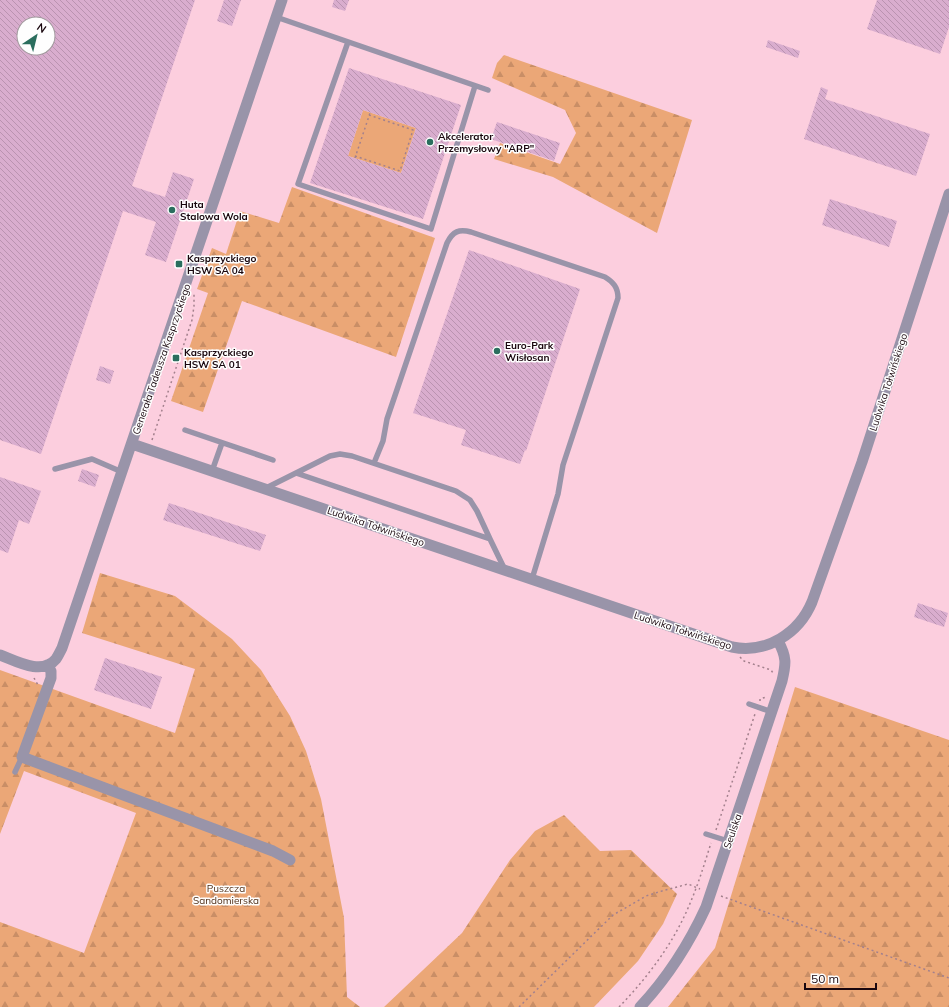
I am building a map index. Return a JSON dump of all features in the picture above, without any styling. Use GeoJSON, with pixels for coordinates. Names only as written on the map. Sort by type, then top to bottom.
{"type":"FeatureCollection","features":[{"type":"Feature","properties":{"kind":"street","name":"Generała Tadeusza Kasprzyckiego"},"geometry":{"type":"LineString","coordinates":[[48,665],[56,659],[62,648],[282,0]]}},
{"type":"Feature","properties":{"kind":"street","name":"Ludwika Tołwińskiego"},"geometry":{"type":"LineString","coordinates":[[132,444],[732,647],[740,648],[763,646],[788,634],[800,623],[812,602],[867,448],[948,201]]}},
{"type":"Feature","properties":{"kind":"street","name":"Seulska"},"geometry":{"type":"LineString","coordinates":[[640,1007],[669,973],[690,941],[711,892],[772,712],[786,666],[785,654],[778,640]]}},
{"type":"Feature","properties":{"kind":"street"},"geometry":{"type":"LineString","coordinates":[[0,655],[30,665],[41,667],[48,665],[51,671],[51,678],[22,757],[273,851],[290,860]]}},
{"type":"Feature","properties":{"kind":"lane"},"geometry":{"type":"LineString","coordinates":[[276,17],[488,90]]}},
{"type":"Feature","properties":{"kind":"lane"},"geometry":{"type":"LineString","coordinates":[[348,42],[298,184],[431,229],[475,86]]}},
{"type":"Feature","properties":{"kind":"lane"},"geometry":{"type":"LineString","coordinates":[[374,463],[382,441],[387,419],[447,243],[450,236],[455,232],[462,230],[471,232],[605,277],[611,281],[616,286],[618,298],[563,465],[558,494],[532,579]]}},
{"type":"Feature","properties":{"kind":"lane"},"geometry":{"type":"LineString","coordinates":[[185,430],[273,460]]}},
{"type":"Feature","properties":{"kind":"lane"},"geometry":{"type":"LineString","coordinates":[[212,471],[222,443]]}},
{"type":"Feature","properties":{"kind":"lane"},"geometry":{"type":"LineString","coordinates":[[265,489],[330,456],[340,454],[352,456],[456,490],[470,500],[477,511],[505,570]]}},
{"type":"Feature","properties":{"kind":"lane"},"geometry":{"type":"LineString","coordinates":[[55,469],[92,459],[123,472]]}},
{"type":"Feature","properties":{"kind":"lane"},"geometry":{"type":"LineString","coordinates":[[296,472],[490,539]]}},
{"type":"Feature","properties":{"kind":"lane"},"geometry":{"type":"LineString","coordinates":[[749,704],[772,712]]}},
{"type":"Feature","properties":{"kind":"lane"},"geometry":{"type":"LineString","coordinates":[[16,772],[22,757]]}},
{"type":"Feature","properties":{"kind":"lane"},"geometry":{"type":"LineString","coordinates":[[706,834],[728,841]]}},
{"type":"Feature","properties":{"kind":"path"},"geometry":{"type":"LineString","coordinates":[[370,114],[414,130],[400,171],[355,157],[370,114]]}},
{"type":"Feature","properties":{"kind":"path"},"geometry":{"type":"LineString","coordinates":[[740,648],[741,660],[771,670],[774,676]]}},
{"type":"Feature","properties":{"kind":"path"},"geometry":{"type":"LineString","coordinates":[[619,1007],[646,976],[667,948],[676,933],[696,887],[760,699],[768,695]]}},
{"type":"Feature","properties":{"kind":"path"},"geometry":{"type":"LineString","coordinates":[[519,1007],[613,915],[646,896],[688,884],[949,978]]}},
{"type":"Feature","properties":{"kind":"green space"},"geometry":{"type":"Polygon","coordinates":[[[504,55],[692,120],[657,233],[553,177],[494,159],[500,143],[560,164],[576,133],[565,110],[492,78],[497,63],[504,55]]]}},
{"type":"Feature","properties":{"kind":"green space"},"geometry":{"type":"Polygon","coordinates":[[[363,110],[416,128],[401,173],[348,156],[363,110]]]}},
{"type":"Feature","properties":{"kind":"green space"},"geometry":{"type":"Polygon","coordinates":[[[292,187],[435,238],[396,357],[242,301],[203,412],[171,401],[208,293],[197,289],[212,248],[226,254],[240,211],[279,223],[292,187]]]}},
{"type":"Feature","properties":{"kind":"green space","name":"Puszcza Sandomierska"},"geometry":{"type":"Polygon","coordinates":[[[100,573],[175,596],[232,639],[261,670],[290,716],[306,751],[321,799],[344,918],[347,997],[360,1007],[0,1007],[0,922],[84,953],[136,813],[24,771],[0,834],[0,670],[175,733],[195,669],[82,633],[100,573]]]}},
{"type":"Feature","properties":{"kind":"green space"},"geometry":{"type":"Polygon","coordinates":[[[795,687],[949,740],[949,1007],[668,1007],[715,948],[795,687]]]}},
{"type":"Feature","properties":{"kind":"green space"},"geometry":{"type":"Polygon","coordinates":[[[564,815],[600,851],[631,850],[677,894],[663,924],[638,961],[594,1007],[384,1007],[462,933],[510,860],[535,831],[564,815]]]}},
{"type":"Feature","properties":{"kind":"building"},"geometry":{"type":"Polygon","coordinates":[[[0,0],[195,0],[132,186],[165,197],[173,172],[194,179],[166,262],[145,255],[156,222],[123,211],[41,454],[0,440],[0,0]]]}},
{"type":"Feature","properties":{"kind":"building"},"geometry":{"type":"Polygon","coordinates":[[[224,0],[241,0],[232,26],[217,21],[224,0]]]}},
{"type":"Feature","properties":{"kind":"building"},"geometry":{"type":"Polygon","coordinates":[[[334,0],[349,0],[345,11],[332,7],[334,0]]]}},
{"type":"Feature","properties":{"kind":"building"},"geometry":{"type":"Polygon","coordinates":[[[877,0],[949,0],[949,27],[940,54],[867,29],[877,0]]]}},
{"type":"Feature","properties":{"kind":"building"},"geometry":{"type":"Polygon","coordinates":[[[768,40],[800,51],[798,58],[766,47],[768,40]]]}},
{"type":"Feature","properties":{"kind":"building","name":"Akcelerator Przemysłowy \"ARP\""},"geometry":{"type":"Polygon","coordinates":[[[349,68],[461,105],[423,219],[310,183],[349,68]],[[363,110],[348,156],[401,173],[416,128],[363,110]]]}},
{"type":"Feature","properties":{"kind":"building"},"geometry":{"type":"Polygon","coordinates":[[[821,87],[828,90],[825,99],[930,134],[916,176],[804,139],[821,87]]]}},
{"type":"Feature","properties":{"kind":"building"},"geometry":{"type":"Polygon","coordinates":[[[497,122],[560,143],[554,161],[491,139],[497,122]]]}},
{"type":"Feature","properties":{"kind":"building"},"geometry":{"type":"Polygon","coordinates":[[[830,199],[897,221],[889,247],[822,225],[830,199]]]}},
{"type":"Feature","properties":{"kind":"building","name":"Euro-Park Wisłosan"},"geometry":{"type":"Polygon","coordinates":[[[469,250],[580,289],[526,451],[525,450],[520,464],[461,445],[466,430],[413,413],[469,250]]]}},
{"type":"Feature","properties":{"kind":"building"},"geometry":{"type":"Polygon","coordinates":[[[100,366],[114,371],[110,384],[96,380],[100,366]]]}},
{"type":"Feature","properties":{"kind":"building"},"geometry":{"type":"Polygon","coordinates":[[[82,469],[99,475],[95,487],[78,481],[82,469]]]}},
{"type":"Feature","properties":{"kind":"building"},"geometry":{"type":"Polygon","coordinates":[[[0,477],[41,491],[29,524],[19,520],[8,553],[0,550],[0,477]]]}},
{"type":"Feature","properties":{"kind":"building"},"geometry":{"type":"Polygon","coordinates":[[[169,503],[266,535],[260,551],[163,520],[169,503]]]}},
{"type":"Feature","properties":{"kind":"building"},"geometry":{"type":"Polygon","coordinates":[[[918,603],[948,613],[944,627],[914,617],[918,603]]]}},
{"type":"Feature","properties":{"kind":"building"},"geometry":{"type":"Polygon","coordinates":[[[105,658],[162,677],[151,709],[94,690],[105,658]]]}},
{"type":"Feature","properties":{"kind":"place","name":"Akcelerator Przemysłowy \"ARP\""},"geometry":{"type":"Point","coordinates":[430,142]}},
{"type":"Feature","properties":{"kind":"place","name":"Huta Stalowa Wola"},"geometry":{"type":"Point","coordinates":[172,210]}},
{"type":"Feature","properties":{"kind":"place","name":"Kasprzyckiego HSW SA 04"},"geometry":{"type":"Point","coordinates":[179,264]}},
{"type":"Feature","properties":{"kind":"place","name":"Euro-Park Wisłosan"},"geometry":{"type":"Point","coordinates":[497,351]}},
{"type":"Feature","properties":{"kind":"place","name":"Kasprzyckiego HSW SA 01"},"geometry":{"type":"Point","coordinates":[176,358]}}]}
